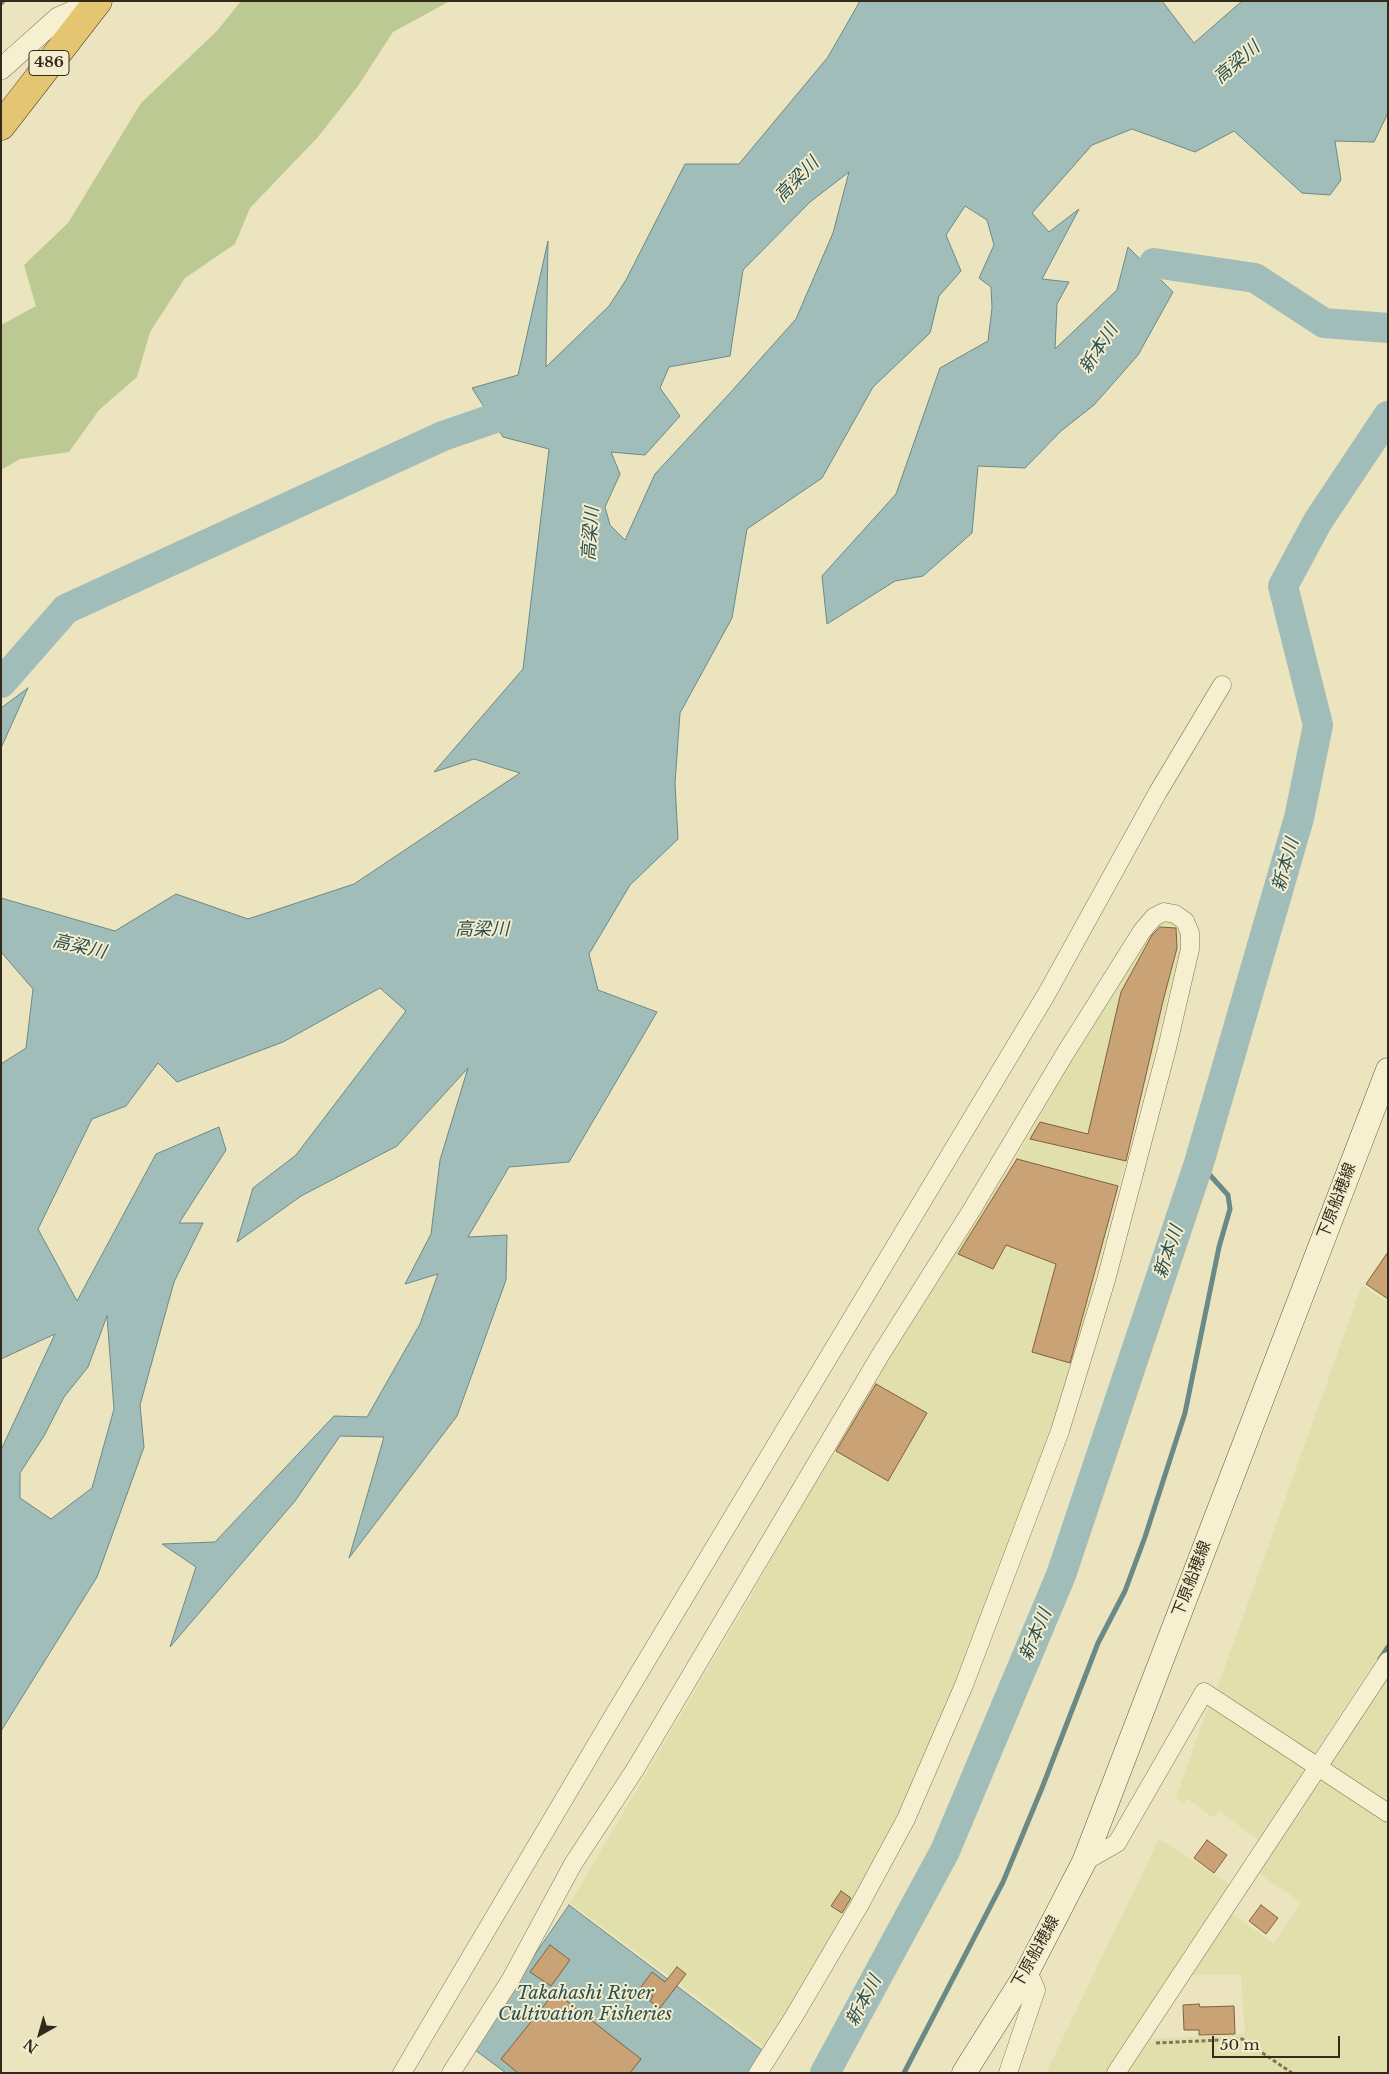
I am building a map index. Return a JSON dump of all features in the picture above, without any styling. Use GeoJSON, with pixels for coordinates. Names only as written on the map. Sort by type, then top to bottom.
{"type":"FeatureCollection","features":[{"type":"Feature","properties":{"kind":"highway","name":"486"},"geometry":{"type":"LineString","coordinates":[[1,126],[97,1]]}},
{"type":"Feature","properties":{"kind":"main road","name":"下原船穂線"},"geometry":{"type":"LineString","coordinates":[[964,2073],[1025,1976],[1084,1862],[1388,1070]]}},
{"type":"Feature","properties":{"kind":"street"},"geometry":{"type":"LineString","coordinates":[[1,69],[58,18],[72,1]]}},
{"type":"Feature","properties":{"kind":"street"},"geometry":{"type":"LineString","coordinates":[[58,18],[97,1]]}},
{"type":"Feature","properties":{"kind":"street"},"geometry":{"type":"LineString","coordinates":[[402,2073],[608,1723],[1046,995],[1158,792],[1222,685]]}},
{"type":"Feature","properties":{"kind":"street"},"geometry":{"type":"LineString","coordinates":[[451,2073],[511,1979],[573,1864],[636,1768],[871,1371],[1071,1044],[1142,931],[1154,917],[1164,912],[1175,914],[1184,921],[1190,933],[1190,949],[1167,1048],[1111,1262],[1060,1431],[964,1685],[906,1819],[854,1914],[793,2018],[758,2073]]}},
{"type":"Feature","properties":{"kind":"street"},"geometry":{"type":"LineString","coordinates":[[1116,2073],[1388,1660]]}},
{"type":"Feature","properties":{"kind":"street"},"geometry":{"type":"LineString","coordinates":[[1084,1862],[1116,1843],[1204,1692],[1388,1813]]}},
{"type":"Feature","properties":{"kind":"street"},"geometry":{"type":"LineString","coordinates":[[1008,2073],[1036,1990],[1032,1980],[1025,1976]]}},
{"type":"Feature","properties":{"kind":"path"},"geometry":{"type":"LineString","coordinates":[[1135,2044],[1242,2039],[1292,2073]]}},
{"type":"Feature","properties":{"kind":"shaded area"},"geometry":{"type":"Polygon","coordinates":[[[1164,920],[1175,920],[1183,933],[1179,954],[1071,1373],[1043,1462],[956,1690],[891,1837],[767,2049],[570,1903],[755,1589],[810,1488],[932,1285],[1020,1151],[1083,1035],[1153,925],[1164,920]]]}},
{"type":"Feature","properties":{"kind":"shaded area"},"geometry":{"type":"Polygon","coordinates":[[[1362,1285],[1388,1302],[1388,1642],[1314,1754],[1217,1689],[1362,1285]]]}},
{"type":"Feature","properties":{"kind":"shaded area"},"geometry":{"type":"Polygon","coordinates":[[[1388,1671],[1388,1801],[1330,1763],[1388,1671]]]}},
{"type":"Feature","properties":{"kind":"shaded area"},"geometry":{"type":"Polygon","coordinates":[[[1209,1704],[1306,1768],[1260,1841],[1219,1811],[1213,1818],[1187,1798],[1184,1803],[1176,1798],[1209,1704]]]}},
{"type":"Feature","properties":{"kind":"shaded area"},"geometry":{"type":"Polygon","coordinates":[[[1319,1776],[1388,1821],[1388,2073],[1124,2073],[1147,2039],[1245,2034],[1241,1975],[1187,1975],[1229,1912],[1274,1943],[1301,1902],[1256,1872],[1319,1776]]]}},
{"type":"Feature","properties":{"kind":"shaded area"},"geometry":{"type":"Polygon","coordinates":[[[1159,1839],[1231,1885],[1105,2073],[1046,2073],[1159,1839]]]}},
{"type":"Feature","properties":{"kind":"green space"},"geometry":{"type":"Polygon","coordinates":[[[241,1],[450,1],[393,32],[358,86],[318,137],[250,208],[235,244],[185,278],[150,332],[137,377],[99,410],[69,452],[20,459],[1,470],[1,325],[36,306],[24,265],[68,223],[141,103],[217,31],[241,1]]]}},
{"type":"Feature","properties":{"kind":"water","name":"高梁川"},"geometry":{"type":"Polygon","coordinates":[[[860,1],[1162,1],[1194,43],[1242,1],[1388,1],[1388,113],[1374,142],[1335,141],[1341,180],[1330,195],[1302,193],[1234,131],[1195,152],[1132,129],[1092,145],[1032,213],[1049,232],[1079,209],[1042,279],[1069,282],[1057,304],[1055,349],[1117,290],[1128,247],[1173,292],[1138,355],[1094,405],[1061,431],[1025,468],[978,466],[972,533],[923,576],[895,581],[827,624],[822,576],[896,494],[940,368],[988,341],[992,308],[991,287],[979,278],[994,245],[987,220],[965,206],[946,235],[961,271],[939,296],[930,333],[873,387],[822,478],[747,529],[732,618],[680,713],[675,783],[678,839],[630,885],[589,954],[598,990],[657,1012],[569,1162],[509,1167],[468,1237],[507,1235],[506,1280],[457,1416],[349,1558],[384,1437],[340,1436],[295,1501],[170,1647],[196,1567],[162,1544],[215,1542],[334,1416],[367,1417],[420,1324],[438,1274],[405,1284],[431,1234],[440,1160],[468,1068],[397,1146],[301,1196],[237,1242],[253,1188],[296,1155],[406,1011],[380,988],[283,1042],[177,1082],[158,1063],[126,1106],[92,1119],[38,1229],[77,1301],[156,1154],[219,1127],[226,1150],[179,1223],[203,1223],[174,1282],[140,1405],[144,1447],[97,1577],[1,1731],[1,1450],[55,1334],[1,1359],[1,1064],[26,1048],[33,989],[1,952],[1,898],[115,931],[176,894],[248,919],[354,884],[520,773],[474,759],[434,772],[523,669],[549,449],[503,437],[472,388],[518,375],[548,241],[546,367],[609,306],[626,280],[685,164],[739,164],[828,57],[860,1]],[[849,172],[810,202],[743,270],[730,356],[669,367],[660,388],[680,416],[645,455],[611,452],[620,474],[605,507],[610,525],[625,540],[655,474],[796,319],[833,233],[849,172]],[[107,1316],[88,1367],[64,1397],[44,1436],[20,1473],[20,1498],[51,1519],[92,1488],[114,1409],[107,1316]]]}},
{"type":"Feature","properties":{"kind":"water"},"geometry":{"type":"Polygon","coordinates":[[[28,688],[1,748],[1,708],[28,688]]]}},
{"type":"Feature","properties":{"kind":"water","name":"Takahashi River Cultivation Fisheries"},"geometry":{"type":"Polygon","coordinates":[[[569,1905],[766,2053],[753,2073],[506,2073],[471,2047],[569,1905]]]}},
{"type":"Feature","properties":{"kind":"building"},"geometry":{"type":"Polygon","coordinates":[[[1160,927],[1176,928],[1177,948],[1126,1161],[1030,1139],[1040,1122],[1088,1134],[1121,992],[1152,935],[1160,927]]]}},
{"type":"Feature","properties":{"kind":"building"},"geometry":{"type":"Polygon","coordinates":[[[1017,1159],[1118,1186],[1070,1363],[1032,1352],[1056,1264],[1006,1245],[993,1269],[958,1254],[1017,1159]]]}},
{"type":"Feature","properties":{"kind":"building"},"geometry":{"type":"Polygon","coordinates":[[[1388,1252],[1388,1299],[1366,1284],[1388,1252]]]}},
{"type":"Feature","properties":{"kind":"building"},"geometry":{"type":"Polygon","coordinates":[[[876,1384],[927,1413],[888,1481],[836,1451],[876,1384]]]}},
{"type":"Feature","properties":{"kind":"building"},"geometry":{"type":"Polygon","coordinates":[[[1207,1840],[1227,1855],[1214,1873],[1194,1858],[1207,1840]]]}},
{"type":"Feature","properties":{"kind":"building"},"geometry":{"type":"Polygon","coordinates":[[[841,1891],[851,1898],[842,1913],[831,1906],[841,1891]]]}},
{"type":"Feature","properties":{"kind":"building"},"geometry":{"type":"Polygon","coordinates":[[[1261,1905],[1278,1918],[1266,1934],[1249,1921],[1261,1905]]]}},
{"type":"Feature","properties":{"kind":"building"},"geometry":{"type":"Polygon","coordinates":[[[550,1945],[570,1960],[551,1986],[530,1972],[550,1945]]]}},
{"type":"Feature","properties":{"kind":"building"},"geometry":{"type":"Polygon","coordinates":[[[677,1967],[686,1974],[660,2008],[650,2001],[653,1996],[641,1987],[652,1972],[665,1982],[677,1967]]]}},
{"type":"Feature","properties":{"kind":"building"},"geometry":{"type":"Polygon","coordinates":[[[555,1992],[641,2059],[630,2073],[518,2073],[501,2059],[555,1992]]]}},
{"type":"Feature","properties":{"kind":"building"},"geometry":{"type":"Polygon","coordinates":[[[1199,2004],[1200,2007],[1234,2006],[1235,2034],[1199,2035],[1199,2030],[1184,2030],[1183,2005],[1199,2004]]]}},
{"type":"Feature","properties":{"kind":"waterway","name":"新本川"},"geometry":{"type":"LineString","coordinates":[[1128,304],[1154,263],[1255,278],[1324,323],[1388,328]]}},
{"type":"Feature","properties":{"kind":"waterway"},"geometry":{"type":"LineString","coordinates":[[1,683],[66,609],[443,436],[530,406]]}},
{"type":"Feature","properties":{"kind":"waterway","name":"新本川"},"geometry":{"type":"LineString","coordinates":[[825,2073],[945,1851],[1061,1575],[1199,1163],[1299,818],[1318,725],[1283,586],[1318,521],[1388,416]]}},
{"type":"Feature","properties":{"kind":"waterway"},"geometry":{"type":"LineString","coordinates":[[904,2073],[1003,1882],[1042,1788],[1098,1643],[1125,1591],[1145,1537],[1185,1413],[1219,1247],[1230,1209],[1228,1195],[1199,1163]]}},
{"type":"Feature","properties":{"kind":"waterway"},"geometry":{"type":"LineString","coordinates":[[1380,1659],[1388,1647]]}}]}
